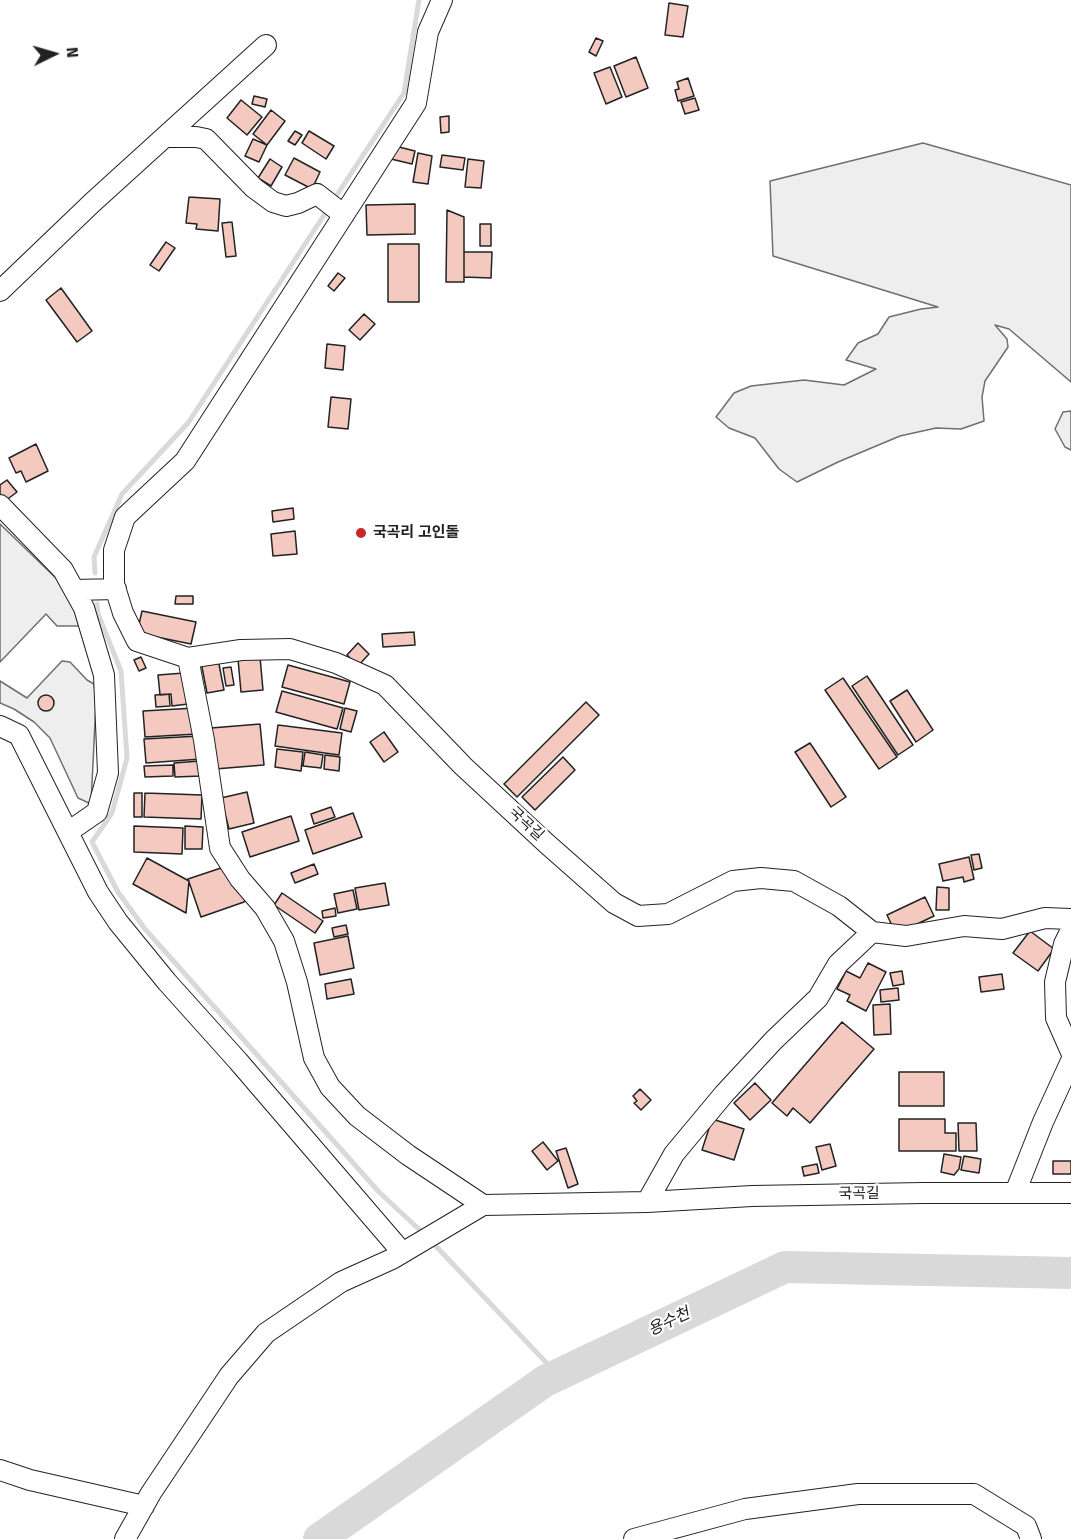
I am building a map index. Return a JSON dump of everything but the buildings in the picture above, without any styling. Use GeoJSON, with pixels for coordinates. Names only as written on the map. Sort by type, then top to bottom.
{"type":"FeatureCollection","features":[{"type":"Feature","properties":{"kind":"street"},"geometry":{"type":"LineString","coordinates":[[125,1539],[144,1506],[229,1377],[266,1333],[341,1282],[406,1251],[483,1205],[408,1155],[357,1116],[330,1087],[314,1058],[297,982],[284,942],[266,908],[240,879],[220,848],[204,740],[188,658],[137,641],[123,613],[116,589],[114,550],[125,517],[185,461],[342,213],[416,103],[428,32],[442,0]]}},
{"type":"Feature","properties":{"kind":"street"},"geometry":{"type":"LineString","coordinates":[[0,291],[266,45]]}},
{"type":"Feature","properties":{"kind":"street"},"geometry":{"type":"LineString","coordinates":[[166,136],[206,139],[254,188],[273,202],[286,206],[317,194],[342,213]]}},
{"type":"Feature","properties":{"kind":"street"},"geometry":{"type":"LineString","coordinates":[[0,506],[63,570],[84,608],[104,675],[108,773],[98,812],[68,832]]}},
{"type":"Feature","properties":{"kind":"street"},"geometry":{"type":"LineString","coordinates":[[74,590],[116,589]]}},
{"type":"Feature","properties":{"kind":"street","name":"국곡길"},"geometry":{"type":"LineString","coordinates":[[188,658],[241,650],[290,649],[336,663],[385,685],[463,766],[546,843],[614,903],[638,916],[668,914],[734,881],[760,878],[794,881],[839,906],[872,932]]}},
{"type":"Feature","properties":{"kind":"street"},"geometry":{"type":"LineString","coordinates":[[0,726],[19,735],[98,892],[118,922],[167,982],[406,1251]]}},
{"type":"Feature","properties":{"kind":"street"},"geometry":{"type":"LineString","coordinates":[[647,1202],[674,1154],[724,1094],[774,1040],[818,998],[838,964],[872,932],[906,936],[964,926],[1002,929],[1045,918],[1071,919]]}},
{"type":"Feature","properties":{"kind":"street"},"geometry":{"type":"LineString","coordinates":[[1071,930],[1064,944],[1055,982],[1056,1018],[1071,1052]]}},
{"type":"Feature","properties":{"kind":"street"},"geometry":{"type":"LineString","coordinates":[[1015,1193],[1043,1122],[1071,1061]]}},
{"type":"Feature","properties":{"kind":"street","name":"국곡길"},"geometry":{"type":"LineString","coordinates":[[483,1205],[647,1202],[752,1196],[1071,1193]]}},
{"type":"Feature","properties":{"kind":"street"},"geometry":{"type":"LineString","coordinates":[[0,1470],[30,1480],[144,1506]]}},
{"type":"Feature","properties":{"kind":"street"},"geometry":{"type":"LineString","coordinates":[[634,1539],[745,1509],[858,1494],[974,1494],[1026,1526],[1031,1539]]}},
{"type":"Feature","properties":{"kind":"shaded area"},"geometry":{"type":"Polygon","coordinates":[[[923,143],[1071,185],[1071,382],[1009,329],[995,325],[1007,339],[1008,347],[985,381],[982,397],[984,421],[961,429],[936,428],[900,436],[797,482],[779,469],[755,438],[729,428],[716,417],[734,393],[751,386],[804,380],[844,385],[876,369],[846,360],[858,343],[878,334],[889,317],[938,307],[773,256],[770,181],[923,143]]]}},
{"type":"Feature","properties":{"kind":"shaded area"},"geometry":{"type":"Polygon","coordinates":[[[1071,411],[1071,450],[1065,447],[1055,429],[1063,412],[1071,411]]]}},
{"type":"Feature","properties":{"kind":"shaded area"},"geometry":{"type":"Polygon","coordinates":[[[0,524],[58,580],[79,618],[79,626],[57,626],[46,614],[0,662],[0,524]]]}},
{"type":"Feature","properties":{"kind":"shaded area"},"geometry":{"type":"Polygon","coordinates":[[[62,661],[70,662],[94,684],[96,702],[91,804],[78,798],[50,738],[34,722],[0,703],[0,681],[27,698],[62,661]]]}},
{"type":"Feature","properties":{"kind":"waterway"},"geometry":{"type":"LineString","coordinates":[[333,201],[404,93],[419,0]]}},
{"type":"Feature","properties":{"kind":"waterway"},"geometry":{"type":"LineString","coordinates":[[95,573],[94,557],[122,494],[188,423],[328,209]]}},
{"type":"Feature","properties":{"kind":"waterway"},"geometry":{"type":"LineString","coordinates":[[97,604],[98,614],[121,671],[127,758],[112,813],[92,842],[118,892],[145,929],[379,1192],[424,1234]]}},
{"type":"Feature","properties":{"kind":"waterway"},"geometry":{"type":"LineString","coordinates":[[431,1241],[558,1375]]}},
{"type":"Feature","properties":{"kind":"waterway","name":"용수천"},"geometry":{"type":"LineString","coordinates":[[319,1539],[545,1381],[785,1267],[1071,1273]]}},
{"type":"Feature","properties":{"kind":"place","name":"국곡리 고인돌"},"geometry":{"type":"Point","coordinates":[361,533]}}]}
